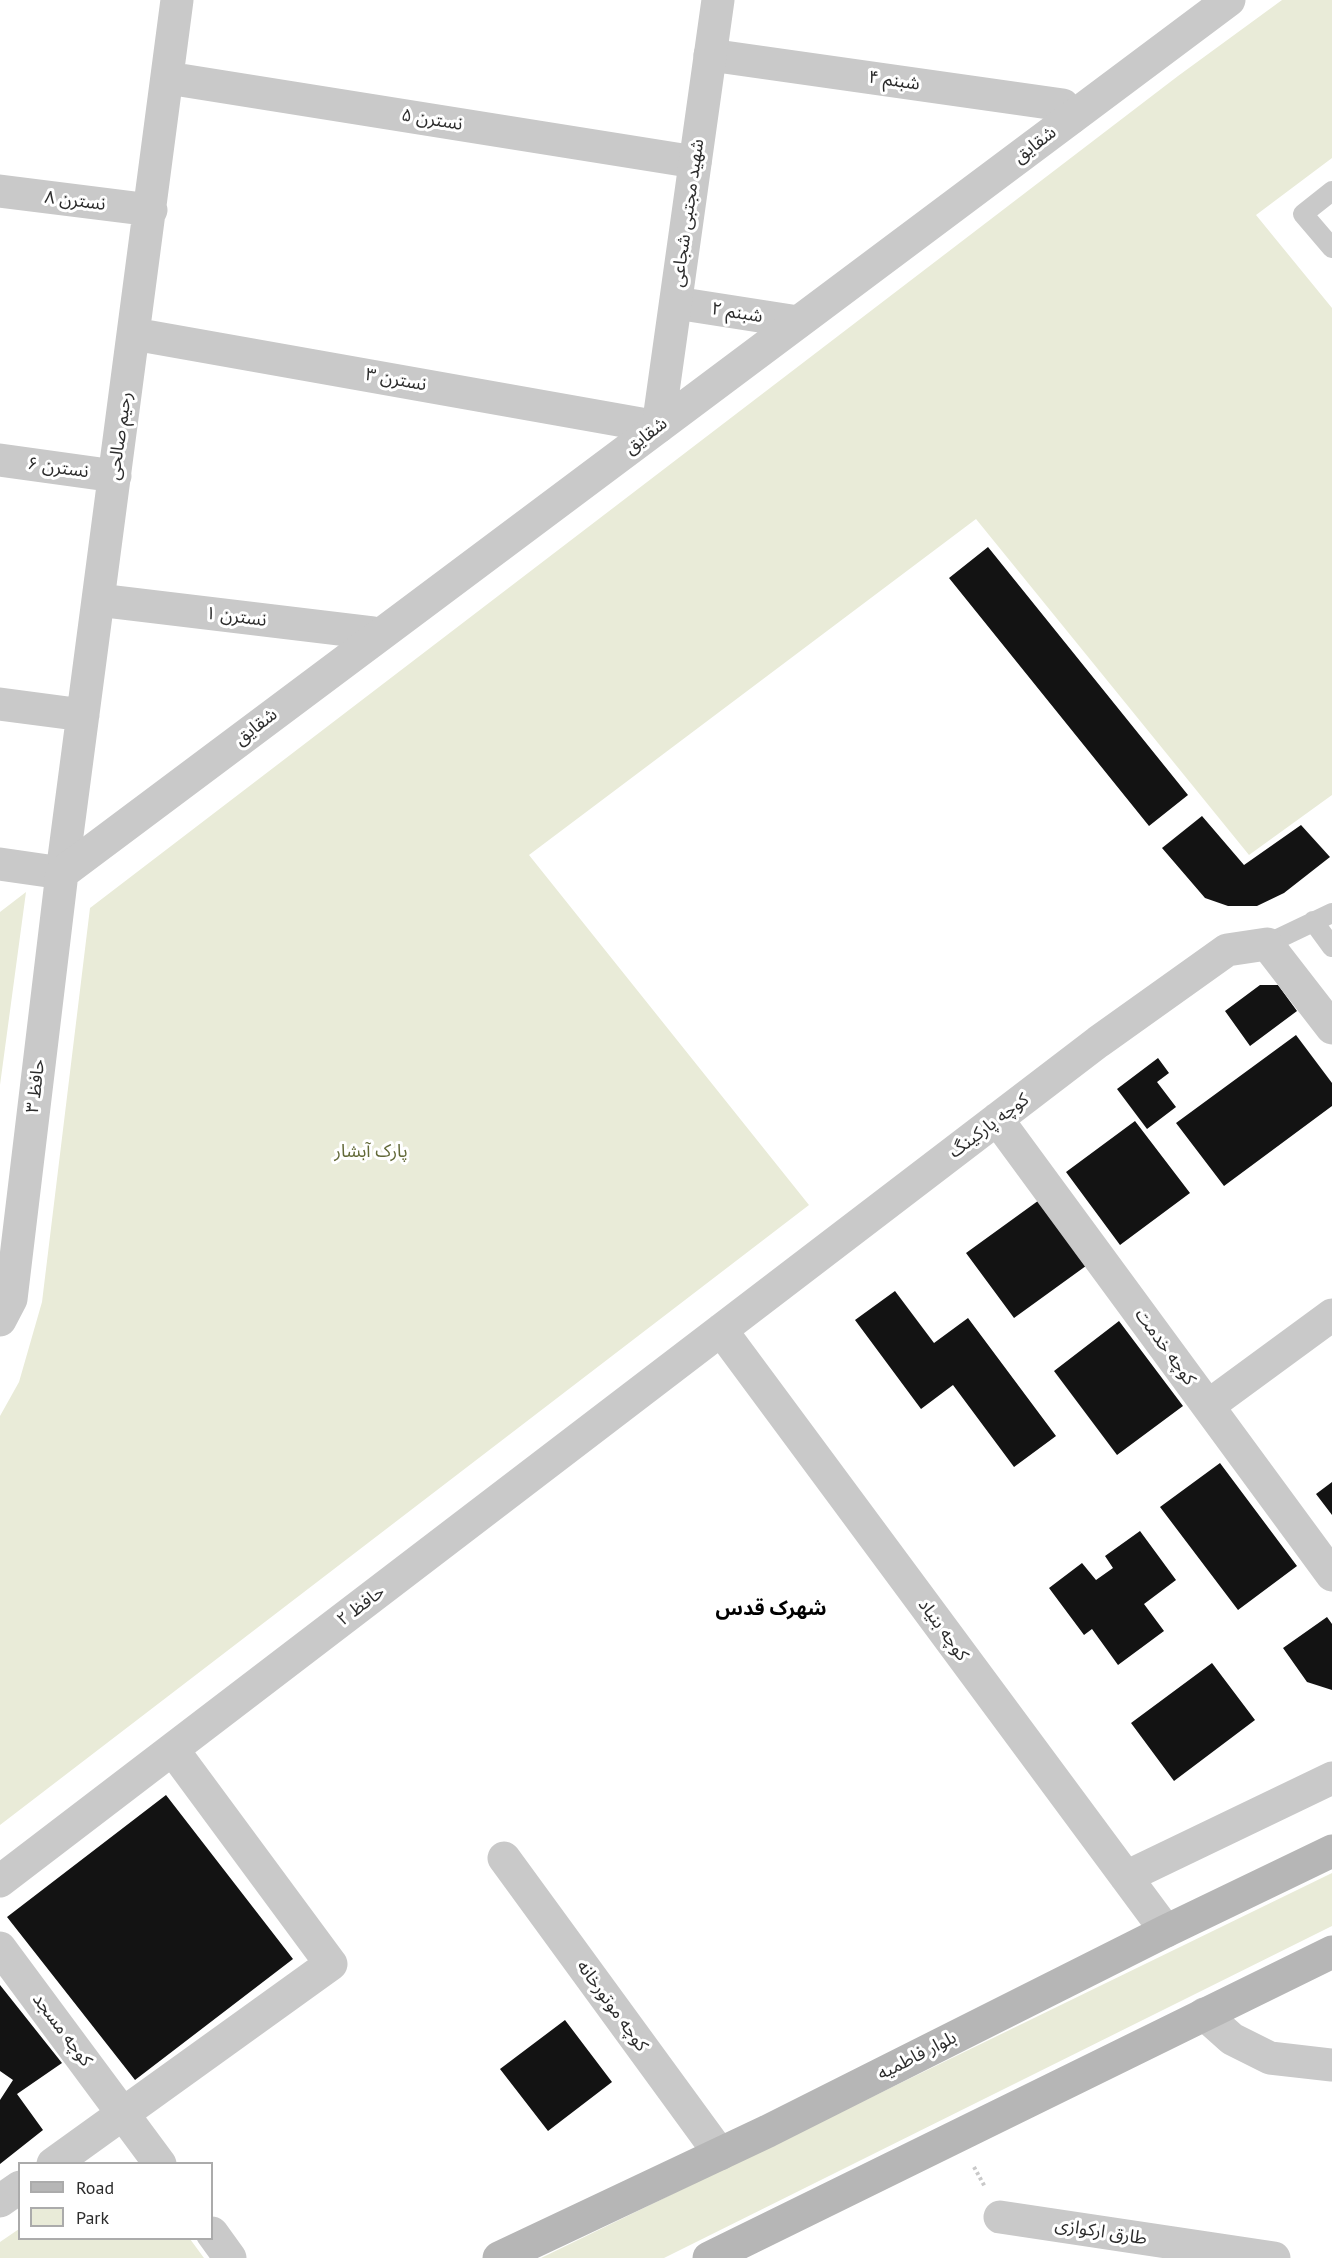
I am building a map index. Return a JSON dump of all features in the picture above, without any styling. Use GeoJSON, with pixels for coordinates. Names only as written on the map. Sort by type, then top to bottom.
{"type":"FeatureCollection","features":[{"type":"Feature","properties":{"kind":"main road","name":"بلوار فاطمیه"},"geometry":{"type":"LineString","coordinates":[[500,2258],[720,2154],[1166,1931],[1332,1851]]}},
{"type":"Feature","properties":{"kind":"main road"},"geometry":{"type":"LineString","coordinates":[[709,2258],[1332,1952]]}},
{"type":"Feature","properties":{"kind":"street","name":"رحیم صالحی"},"geometry":{"type":"LineString","coordinates":[[62,873],[177,0]]}},
{"type":"Feature","properties":{"kind":"street","name":"شهید مجتبی شجاعی"},"geometry":{"type":"LineString","coordinates":[[658,427],[718,0]]}},
{"type":"Feature","properties":{"kind":"street","name":"شقایق"},"geometry":{"type":"LineString","coordinates":[[62,873],[1229,0]]}},
{"type":"Feature","properties":{"kind":"street","name":"شبنم ۴"},"geometry":{"type":"LineString","coordinates":[[710,55],[1063,105],[1071,118]]}},
{"type":"Feature","properties":{"kind":"street","name":"نسترن ۵"},"geometry":{"type":"LineString","coordinates":[[168,78],[695,162]]}},
{"type":"Feature","properties":{"kind":"street","name":"نسترن ۸"},"geometry":{"type":"LineString","coordinates":[[0,191],[151,210]]}},
{"type":"Feature","properties":{"kind":"street","name":"شبنم ۲"},"geometry":{"type":"LineString","coordinates":[[676,303],[798,322]]}},
{"type":"Feature","properties":{"kind":"street","name":"نسترن ۳"},"geometry":{"type":"LineString","coordinates":[[134,334],[658,427]]}},
{"type":"Feature","properties":{"kind":"street","name":"نسترن ۶"},"geometry":{"type":"LineString","coordinates":[[0,460],[115,476]]}},
{"type":"Feature","properties":{"kind":"street","name":"نسترن ۱"},"geometry":{"type":"LineString","coordinates":[[98,600],[373,633]]}},
{"type":"Feature","properties":{"kind":"street"},"geometry":{"type":"LineString","coordinates":[[0,704],[83,715]]}},
{"type":"Feature","properties":{"kind":"street"},"geometry":{"type":"LineString","coordinates":[[0,864],[62,873]]}},
{"type":"Feature","properties":{"kind":"street","name":"حافظ ۳"},"geometry":{"type":"LineString","coordinates":[[4,1309],[62,873]]}},
{"type":"Feature","properties":{"kind":"street"},"geometry":{"type":"LineString","coordinates":[[1267,944],[1332,1028]]}},
{"type":"Feature","properties":{"kind":"street","name":"کوچه پارکینگ"},"geometry":{"type":"LineString","coordinates":[[721,1330],[1098,1042],[1227,950],[1267,944]]}},
{"type":"Feature","properties":{"kind":"street","name":"کوچه خدمت"},"geometry":{"type":"LineString","coordinates":[[997,1119],[1332,1575]]}},
{"type":"Feature","properties":{"kind":"street"},"geometry":{"type":"LineString","coordinates":[[1208,1406],[1332,1315]]}},
{"type":"Feature","properties":{"kind":"street","name":"حافظ ۲"},"geometry":{"type":"LineString","coordinates":[[0,1881],[721,1330]]}},
{"type":"Feature","properties":{"kind":"street","name":"کوچه بنیاد"},"geometry":{"type":"LineString","coordinates":[[721,1330],[1166,1931]]}},
{"type":"Feature","properties":{"kind":"street"},"geometry":{"type":"LineString","coordinates":[[54,2162],[331,1964],[172,1750]]}},
{"type":"Feature","properties":{"kind":"street"},"geometry":{"type":"LineString","coordinates":[[1126,1877],[1332,1778]]}},
{"type":"Feature","properties":{"kind":"street","name":"کوچه موتورخانه"},"geometry":{"type":"LineString","coordinates":[[504,1858],[720,2154]]}},
{"type":"Feature","properties":{"kind":"street","name":"کوچه مسجد"},"geometry":{"type":"LineString","coordinates":[[0,1948],[159,2162]]}},
{"type":"Feature","properties":{"kind":"street"},"geometry":{"type":"LineString","coordinates":[[1204,2014],[1232,2039],[1270,2058],[1332,2065]]}},
{"type":"Feature","properties":{"kind":"street"},"geometry":{"type":"LineString","coordinates":[[0,2201],[18,2188]]}},
{"type":"Feature","properties":{"kind":"street","name":"طارق ارکوازی"},"geometry":{"type":"LineString","coordinates":[[1000,2217],[1274,2258]]}},
{"type":"Feature","properties":{"kind":"street"},"geometry":{"type":"LineString","coordinates":[[213,2234],[230,2258]]}},
{"type":"Feature","properties":{"kind":"lane"},"geometry":{"type":"LineString","coordinates":[[1332,191],[1303,214],[1332,248]]}},
{"type":"Feature","properties":{"kind":"lane"},"geometry":{"type":"LineString","coordinates":[[1267,944],[1332,913]]}},
{"type":"Feature","properties":{"kind":"lane"},"geometry":{"type":"LineString","coordinates":[[1313,921],[1332,947]]}},
{"type":"Feature","properties":{"kind":"green space","name":"پارک آبشار"},"geometry":{"type":"Polygon","coordinates":[[[1282,0],[1332,0],[1332,158],[1256,215],[1332,308],[1332,795],[1249,855],[976,519],[529,855],[809,1205],[0,1825],[0,1416],[19,1382],[42,1302],[90,908],[1178,76],[1282,0]]]}},
{"type":"Feature","properties":{"kind":"green space"},"geometry":{"type":"Polygon","coordinates":[[[26,892],[0,1085],[0,912],[26,892]]]}},
{"type":"Feature","properties":{"kind":"green space"},"geometry":{"type":"Polygon","coordinates":[[[1332,1873],[1332,1926],[664,2258],[541,2258],[1332,1873]]]}},
{"type":"Feature","properties":{"kind":"green space"},"geometry":{"type":"Polygon","coordinates":[[[18,2230],[18,2240],[191,2240],[204,2258],[0,2258],[0,2242],[18,2230]]]}},
{"type":"Feature","properties":{"kind":"building"},"geometry":{"type":"Polygon","coordinates":[[[988,547],[1188,795],[1149,826],[949,578],[988,547]]]}},
{"type":"Feature","properties":{"kind":"building"},"geometry":{"type":"Polygon","coordinates":[[[1202,816],[1244,865],[1301,825],[1330,857],[1284,893],[1257,906],[1228,906],[1205,898],[1162,848],[1202,816]]]}},
{"type":"Feature","properties":{"kind":"building"},"geometry":{"type":"Polygon","coordinates":[[[1260,985],[1278,985],[1297,1011],[1250,1046],[1225,1011],[1260,985]]]}},
{"type":"Feature","properties":{"kind":"building"},"geometry":{"type":"Polygon","coordinates":[[[1296,1035],[1332,1083],[1332,1106],[1224,1186],[1176,1123],[1296,1035]]]}},
{"type":"Feature","properties":{"kind":"building"},"geometry":{"type":"Polygon","coordinates":[[[1158,1058],[1169,1073],[1157,1082],[1176,1107],[1147,1129],[1117,1089],[1158,1058]]]}},
{"type":"Feature","properties":{"kind":"building"},"geometry":{"type":"Polygon","coordinates":[[[1135,1121],[1190,1193],[1120,1245],[1066,1172],[1135,1121]]]}},
{"type":"Feature","properties":{"kind":"building"},"geometry":{"type":"Polygon","coordinates":[[[1042,1198],[1090,1263],[1014,1318],[966,1253],[1042,1198]]]}},
{"type":"Feature","properties":{"kind":"building"},"geometry":{"type":"Polygon","coordinates":[[[895,1291],[934,1343],[968,1318],[1056,1436],[1014,1467],[953,1385],[921,1409],[855,1320],[895,1291]]]}},
{"type":"Feature","properties":{"kind":"building"},"geometry":{"type":"Polygon","coordinates":[[[1119,1321],[1183,1406],[1117,1455],[1054,1371],[1119,1321]]]}},
{"type":"Feature","properties":{"kind":"building"},"geometry":{"type":"Polygon","coordinates":[[[1220,1463],[1297,1566],[1238,1610],[1160,1507],[1220,1463]]]}},
{"type":"Feature","properties":{"kind":"building"},"geometry":{"type":"Polygon","coordinates":[[[1332,1482],[1332,1515],[1316,1494],[1332,1482]]]}},
{"type":"Feature","properties":{"kind":"building"},"geometry":{"type":"Polygon","coordinates":[[[1140,1531],[1176,1580],[1144,1604],[1164,1631],[1118,1665],[1092,1629],[1084,1635],[1049,1588],[1082,1563],[1096,1580],[1113,1568],[1105,1556],[1140,1531]]]}},
{"type":"Feature","properties":{"kind":"building"},"geometry":{"type":"Polygon","coordinates":[[[1327,1617],[1332,1624],[1332,1690],[1307,1682],[1283,1648],[1327,1617]]]}},
{"type":"Feature","properties":{"kind":"building"},"geometry":{"type":"Polygon","coordinates":[[[1212,1663],[1255,1720],[1174,1781],[1131,1723],[1212,1663]]]}},
{"type":"Feature","properties":{"kind":"building"},"geometry":{"type":"Polygon","coordinates":[[[166,1795],[293,1959],[135,2080],[7,1917],[166,1795]]]}},
{"type":"Feature","properties":{"kind":"building"},"geometry":{"type":"Polygon","coordinates":[[[0,1985],[62,2063],[17,2094],[43,2130],[0,2164],[0,2100],[13,2080],[0,2071],[0,1985]]]}},
{"type":"Feature","properties":{"kind":"building"},"geometry":{"type":"Polygon","coordinates":[[[565,2020],[612,2082],[548,2131],[500,2069],[565,2020]]]}},
{"type":"Feature","properties":{"kind":"district","name":"شهرک قدس"},"geometry":{"type":"Point","coordinates":[771,1609]}}]}
